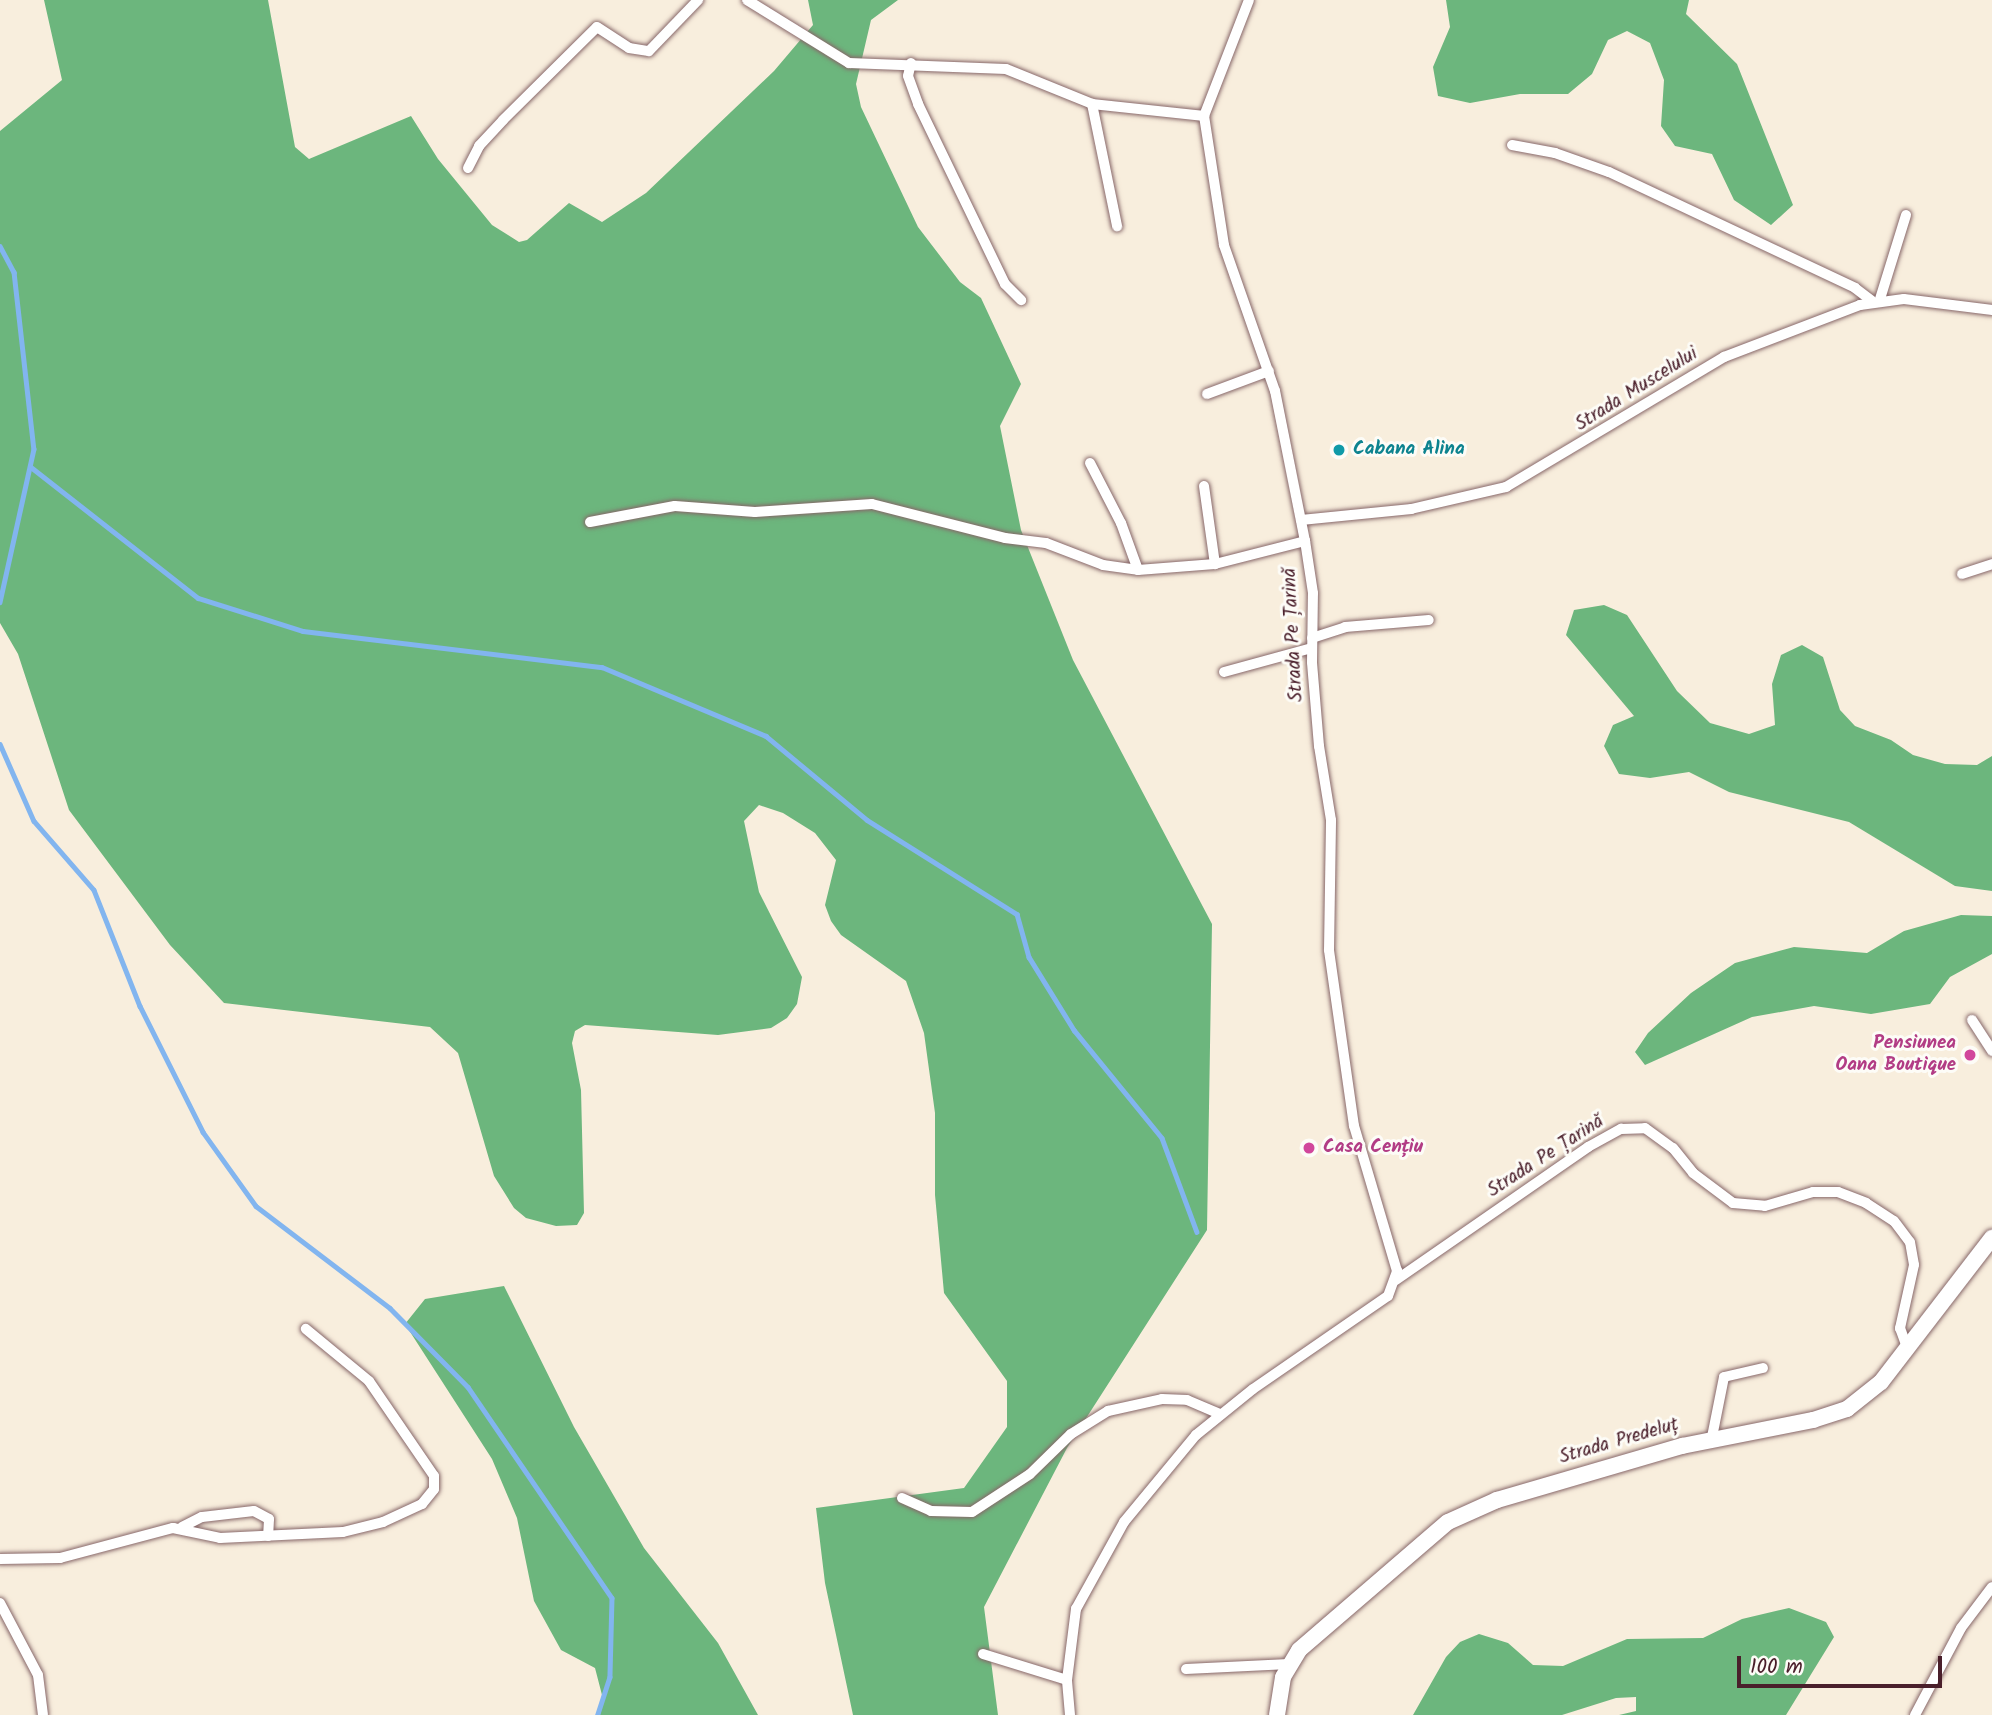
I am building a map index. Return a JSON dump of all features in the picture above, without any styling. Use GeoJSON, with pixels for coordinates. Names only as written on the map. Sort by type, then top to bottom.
{"type":"FeatureCollection","features":[{"type":"Feature","properties":{"kind":"main road","name":"Strada Predeluț"},"geometry":{"type":"LineString","coordinates":[[1289,1664],[1334,1617],[1431,1534],[1463,1513],[1712,1437],[1813,1420],[1847,1409],[1881,1382],[1992,1238]]}},
{"type":"Feature","properties":{"kind":"main road"},"geometry":{"type":"LineString","coordinates":[[1277,1715],[1289,1664]]}},
{"type":"Feature","properties":{"kind":"street"},"geometry":{"type":"LineString","coordinates":[[468,168],[479,146],[597,27],[629,48],[649,51],[698,0]]}},
{"type":"Feature","properties":{"kind":"street"},"geometry":{"type":"LineString","coordinates":[[747,0],[849,63],[911,63],[1006,69],[1091,104],[1204,116],[1249,0]]}},
{"type":"Feature","properties":{"kind":"street"},"geometry":{"type":"LineString","coordinates":[[911,63],[908,76],[914,94],[1005,284],[1021,300]]}},
{"type":"Feature","properties":{"kind":"street"},"geometry":{"type":"LineString","coordinates":[[1091,104],[1117,226]]}},
{"type":"Feature","properties":{"kind":"street","name":"Strada Pe Țarină"},"geometry":{"type":"LineString","coordinates":[[1204,116],[1224,245],[1269,371],[1305,541],[1313,593],[1312,643],[1319,746],[1331,820],[1329,950],[1354,1126],[1396,1280]]}},
{"type":"Feature","properties":{"kind":"street"},"geometry":{"type":"LineString","coordinates":[[1512,145],[1555,153],[1609,172],[1876,300],[1906,215]]}},
{"type":"Feature","properties":{"kind":"street","name":"Strada Muscelului"},"geometry":{"type":"LineString","coordinates":[[1301,520],[1411,509],[1506,487],[1724,357],[1876,300],[1992,310]]}},
{"type":"Feature","properties":{"kind":"street"},"geometry":{"type":"LineString","coordinates":[[1208,394],[1269,371]]}},
{"type":"Feature","properties":{"kind":"street"},"geometry":{"type":"LineString","coordinates":[[1090,463],[1121,523],[1138,570]]}},
{"type":"Feature","properties":{"kind":"street"},"geometry":{"type":"LineString","coordinates":[[1204,485],[1215,564]]}},
{"type":"Feature","properties":{"kind":"street"},"geometry":{"type":"LineString","coordinates":[[590,522],[675,506],[755,512],[872,503],[1005,538],[1046,543],[1103,565],[1138,570],[1215,564],[1305,541]]}},
{"type":"Feature","properties":{"kind":"street"},"geometry":{"type":"LineString","coordinates":[[1962,573],[1992,564]]}},
{"type":"Feature","properties":{"kind":"street"},"geometry":{"type":"LineString","coordinates":[[1224,672],[1312,643],[1345,627],[1429,620]]}},
{"type":"Feature","properties":{"kind":"street"},"geometry":{"type":"LineString","coordinates":[[1972,1020],[1992,1051]]}},
{"type":"Feature","properties":{"kind":"street","name":"Strada Pe Țarină"},"geometry":{"type":"LineString","coordinates":[[1070,1715],[1067,1680],[1076,1609],[1104,1552],[1172,1460],[1220,1414],[1379,1302],[1396,1280],[1588,1147],[1621,1129],[1645,1128],[1673,1148],[1693,1174],[1733,1203],[1765,1206],[1813,1192],[1838,1192],[1866,1203],[1894,1222],[1910,1242],[1914,1265],[1900,1328],[1908,1350]]}},
{"type":"Feature","properties":{"kind":"street"},"geometry":{"type":"LineString","coordinates":[[179,1528],[220,1538],[343,1532],[383,1522],[422,1504],[435,1483],[369,1381],[306,1329]]}},
{"type":"Feature","properties":{"kind":"street"},"geometry":{"type":"LineString","coordinates":[[1712,1437],[1724,1377],[1763,1368]]}},
{"type":"Feature","properties":{"kind":"street"},"geometry":{"type":"LineString","coordinates":[[902,1499],[931,1511],[972,1512],[1030,1474],[1071,1434],[1108,1411],[1163,1399],[1187,1400],[1220,1414]]}},
{"type":"Feature","properties":{"kind":"street"},"geometry":{"type":"LineString","coordinates":[[0,1559],[60,1558],[179,1528],[202,1517],[254,1511],[269,1519],[268,1536]]}},
{"type":"Feature","properties":{"kind":"street"},"geometry":{"type":"LineString","coordinates":[[1915,1715],[1961,1628],[1992,1587]]}},
{"type":"Feature","properties":{"kind":"street"},"geometry":{"type":"LineString","coordinates":[[2,1610],[38,1675],[43,1715]]}},
{"type":"Feature","properties":{"kind":"street"},"geometry":{"type":"LineString","coordinates":[[983,1654],[1067,1680]]}},
{"type":"Feature","properties":{"kind":"street"},"geometry":{"type":"LineString","coordinates":[[1186,1669],[1289,1664]]}},
{"type":"Feature","properties":{"kind":"green space"},"geometry":{"type":"Polygon","coordinates":[[[44,0],[268,0],[295,147],[309,159],[411,116],[438,159],[492,225],[519,242],[527,240],[569,203],[602,222],[646,193],[774,71],[813,25],[808,0],[898,0],[871,20],[856,84],[861,107],[918,227],[960,282],[981,298],[1021,384],[1000,426],[1021,530],[1073,660],[1212,924],[1207,1230],[1067,1448],[984,1607],[998,1715],[853,1715],[825,1583],[816,1508],[964,1488],[1007,1427],[1007,1381],[944,1293],[935,1195],[935,1113],[924,1033],[906,981],[841,935],[831,921],[825,905],[836,860],[815,833],[783,813],[759,805],[744,821],[759,892],[802,977],[797,1004],[787,1018],[771,1028],[718,1035],[585,1025],[575,1031],[572,1043],[581,1090],[584,1213],[577,1225],[556,1226],[526,1218],[514,1208],[494,1176],[458,1053],[430,1027],[224,1003],[170,945],[69,810],[18,654],[0,623],[0,131],[62,80],[44,0]]]}},
{"type":"Feature","properties":{"kind":"green space"},"geometry":{"type":"Polygon","coordinates":[[[1446,0],[1689,0],[1686,14],[1737,64],[1793,205],[1771,225],[1734,200],[1712,154],[1675,146],[1661,126],[1664,80],[1650,43],[1627,31],[1608,40],[1592,74],[1568,94],[1520,94],[1470,103],[1438,96],[1433,67],[1450,27],[1446,0]]]}},
{"type":"Feature","properties":{"kind":"green space"},"geometry":{"type":"Polygon","coordinates":[[[1604,605],[1627,615],[1677,691],[1710,723],[1749,734],[1775,725],[1772,684],[1781,655],[1802,645],[1823,657],[1840,710],[1855,726],[1891,740],[1913,755],[1945,764],[1977,765],[1992,756],[1992,891],[1955,886],[1849,822],[1729,792],[1689,772],[1650,778],[1619,774],[1604,746],[1613,725],[1634,716],[1566,635],[1574,610],[1604,605]]]}},
{"type":"Feature","properties":{"kind":"green space"},"geometry":{"type":"Polygon","coordinates":[[[1961,915],[1992,916],[1992,954],[1950,977],[1930,1004],[1871,1014],[1814,1006],[1752,1017],[1645,1065],[1635,1052],[1648,1033],[1691,993],[1735,963],[1794,947],[1867,953],[1904,931],[1961,915]]]}},
{"type":"Feature","properties":{"kind":"green space"},"geometry":{"type":"Polygon","coordinates":[[[504,1286],[574,1427],[644,1548],[718,1643],[758,1715],[600,1715],[602,1695],[595,1668],[561,1650],[534,1601],[517,1518],[492,1459],[405,1324],[425,1299],[504,1286]]]}},
{"type":"Feature","properties":{"kind":"green space"},"geometry":{"type":"Polygon","coordinates":[[[1789,1608],[1826,1622],[1834,1637],[1786,1715],[1619,1715],[1636,1711],[1636,1697],[1616,1698],[1562,1715],[1413,1715],[1446,1657],[1460,1642],[1479,1634],[1508,1643],[1533,1665],[1563,1666],[1627,1639],[1703,1638],[1742,1619],[1789,1608]]]}},
{"type":"Feature","properties":{"kind":"waterway"},"geometry":{"type":"LineString","coordinates":[[0,246],[14,272],[34,449],[0,602]]}},
{"type":"Feature","properties":{"kind":"waterway"},"geometry":{"type":"LineString","coordinates":[[31,467],[198,598],[303,631],[602,667],[766,736],[867,820],[1017,914],[1029,957],[1074,1030],[1162,1138],[1197,1232]]}},
{"type":"Feature","properties":{"kind":"waterway"},"geometry":{"type":"LineString","coordinates":[[0,744],[34,821],[94,890],[140,1006],[203,1132],[256,1206],[390,1308],[468,1387],[612,1598],[610,1677],[598,1715]]}},
{"type":"Feature","properties":{"kind":"place","name":"Cabana Alina"},"geometry":{"type":"Point","coordinates":[1339,450]}},
{"type":"Feature","properties":{"kind":"place","name":"Pensiunea Oana Boutique"},"geometry":{"type":"Point","coordinates":[1970,1055]}},
{"type":"Feature","properties":{"kind":"place","name":"Casa Cențiu"},"geometry":{"type":"Point","coordinates":[1309,1148]}}]}
